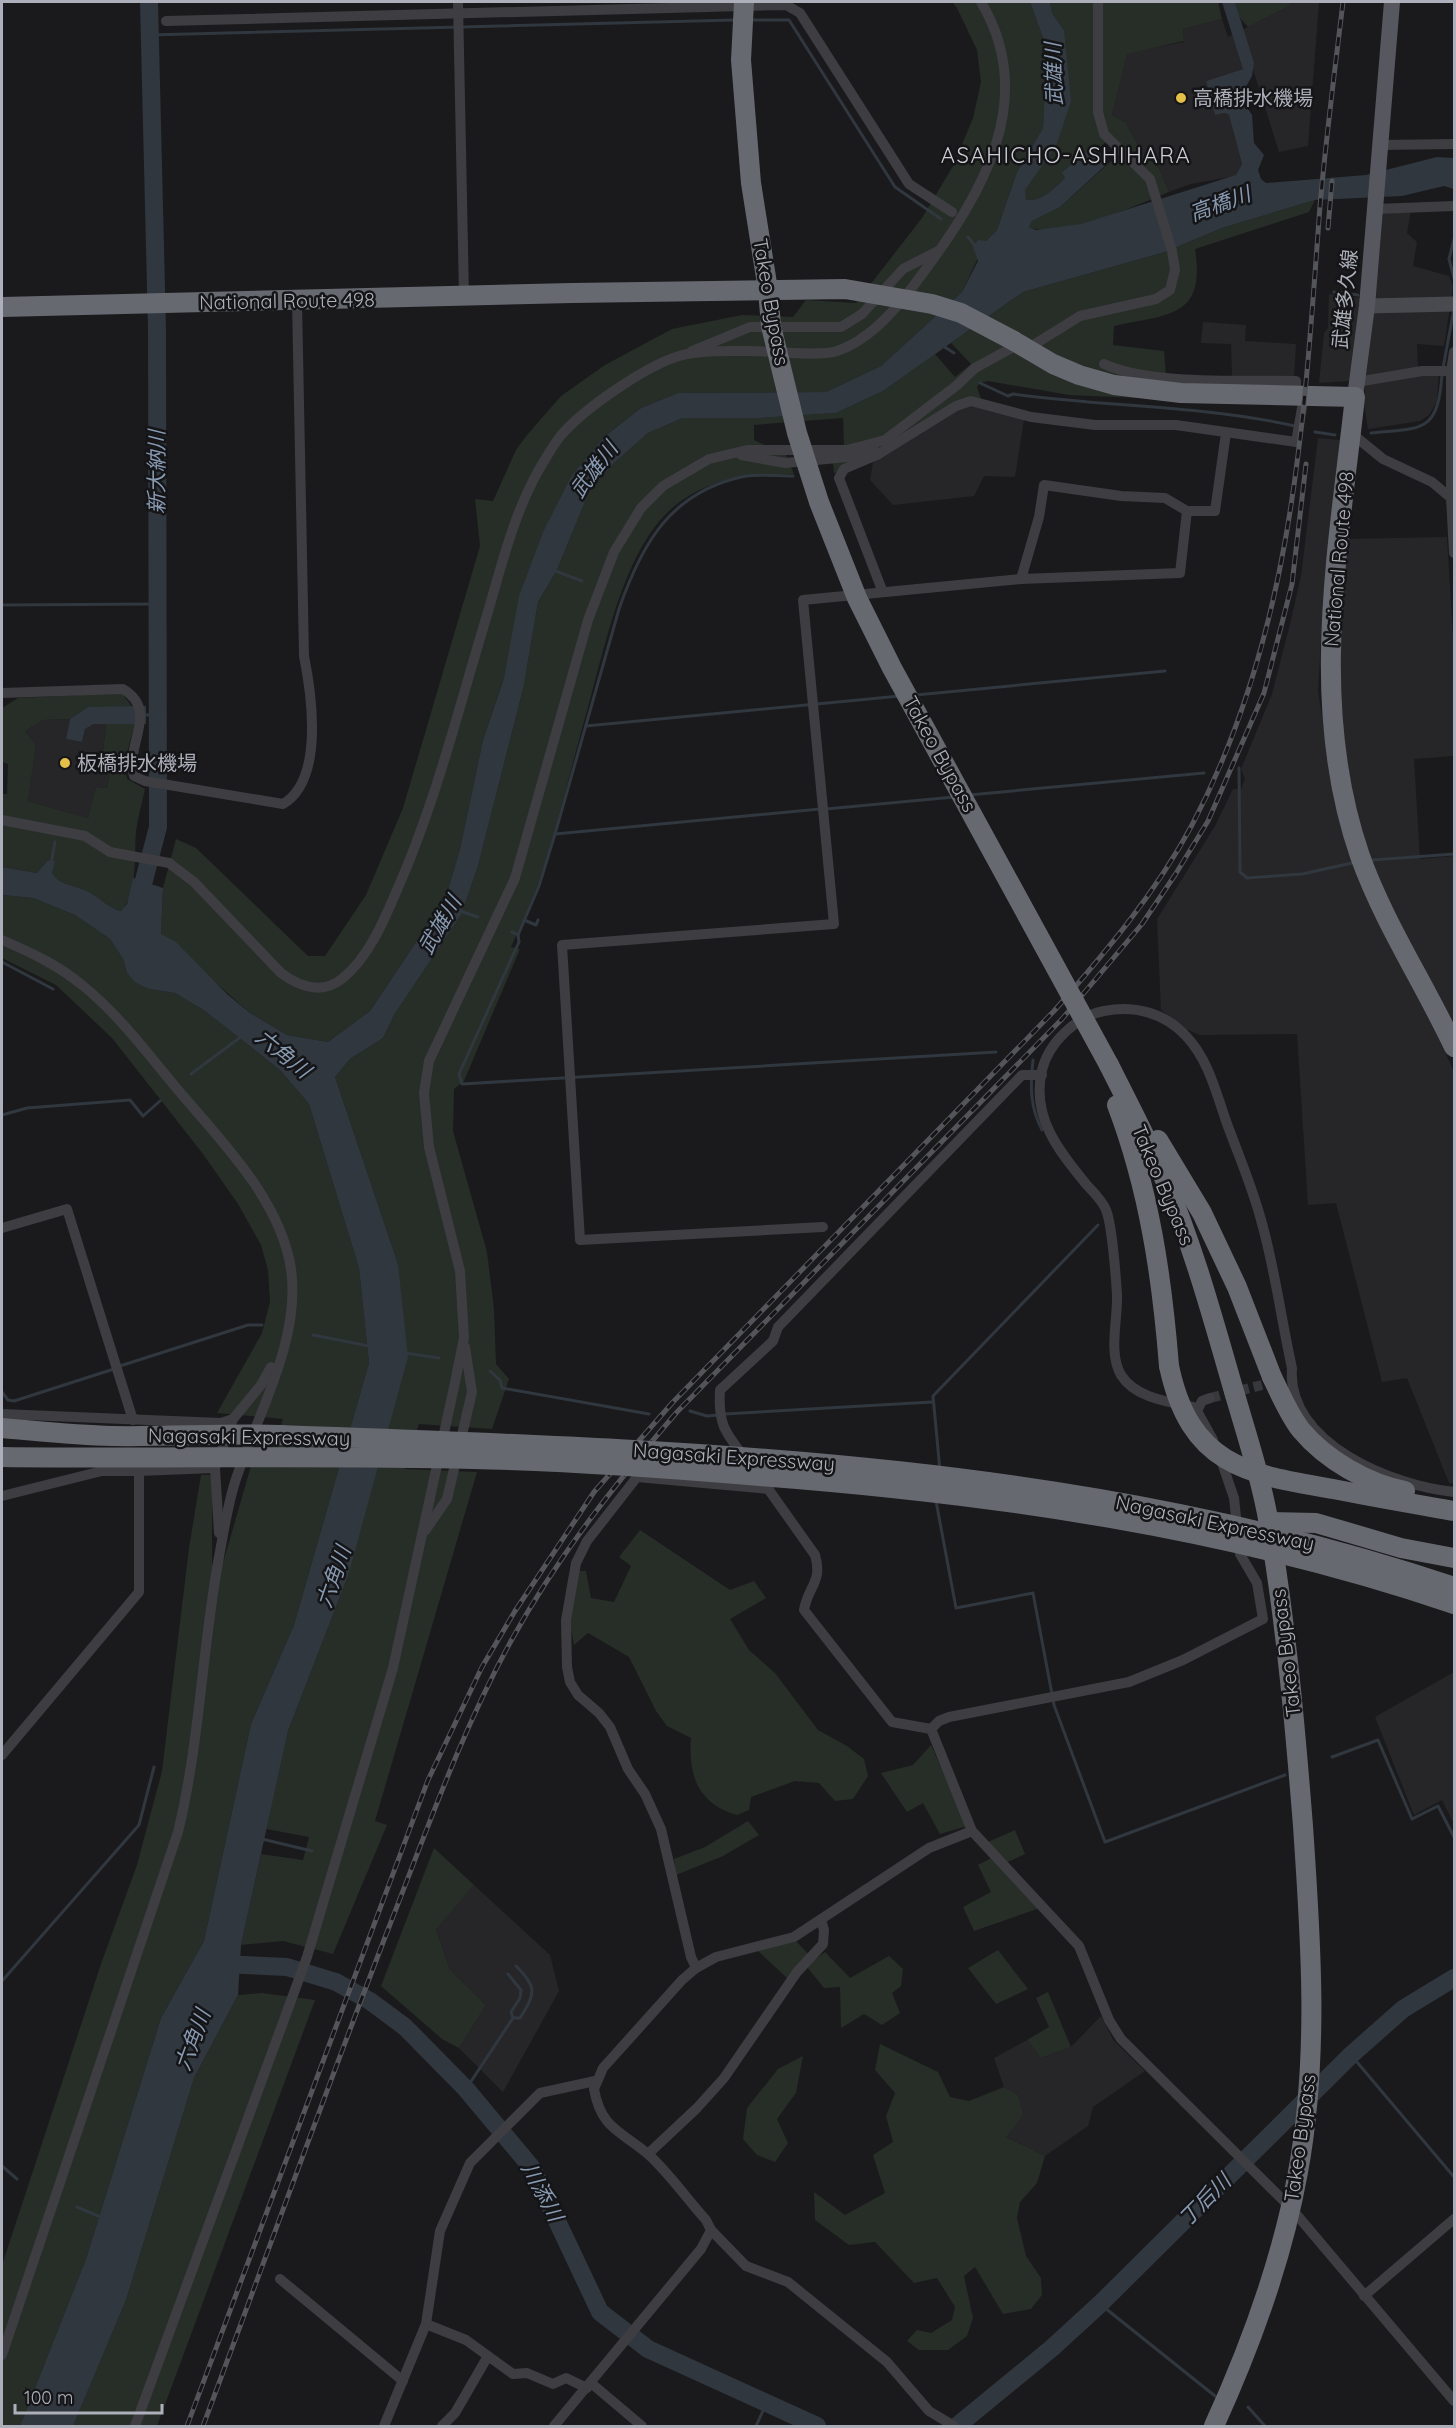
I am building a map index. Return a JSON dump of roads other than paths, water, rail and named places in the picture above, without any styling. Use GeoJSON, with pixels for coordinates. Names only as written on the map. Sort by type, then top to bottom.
{"type":"FeatureCollection","features":[{"type":"Feature","properties":{"kind":"highway","name":"Takeo Bypass"},"geometry":{"type":"LineString","coordinates":[[744,2],[741,60],[751,183],[768,290],[771,326],[797,433],[819,502],[857,598],[892,669],[1024,907],[1162,1174],[1202,1279],[1256,1464],[1269,1522],[1286,1641],[1309,1904],[1312,2017],[1309,2081],[1291,2208],[1269,2292],[1242,2366],[1214,2427]]}},
{"type":"Feature","properties":{"kind":"highway","name":"National Route 498"},"geometry":{"type":"LineString","coordinates":[[2,307],[572,293],[845,289],[888,294],[961,314],[1020,344]]}},
{"type":"Feature","properties":{"kind":"highway"},"geometry":{"type":"LineString","coordinates":[[1020,344],[1079,375],[1114,384],[1181,393],[1253,387],[1300,396],[1356,390]]}},
{"type":"Feature","properties":{"kind":"highway","name":"National Route 498"},"geometry":{"type":"LineString","coordinates":[[1356,390],[1331,614],[1329,685],[1345,804],[1360,856],[1378,900],[1455,1047]]}},
{"type":"Feature","properties":{"kind":"highway"},"geometry":{"type":"LineString","coordinates":[[1107,1069],[1147,1203],[1163,1289],[1169,1366],[1174,1390],[1191,1427],[1204,1442],[1233,1464],[1266,1477],[1455,1511]]}},
{"type":"Feature","properties":{"kind":"highway"},"geometry":{"type":"LineString","coordinates":[[1107,1069],[1137,1105],[1202,1213],[1237,1287],[1275,1381],[1300,1429],[1343,1466],[1398,1490],[1455,1501]]}},
{"type":"Feature","properties":{"kind":"highway","name":"Nagasaki Expressway"},"geometry":{"type":"LineString","coordinates":[[2,1428],[110,1436],[275,1435],[657,1450],[957,1477],[1066,1491],[1246,1527],[1320,1545],[1455,1587]]}},
{"type":"Feature","properties":{"kind":"highway","name":"Nagasaki Expressway"},"geometry":{"type":"LineString","coordinates":[[2,1457],[119,1459],[274,1456],[477,1459],[655,1467],[824,1481],[1060,1509],[1161,1526],[1317,1562],[1455,1604]]}},
{"type":"Feature","properties":{"kind":"highway"},"geometry":{"type":"LineString","coordinates":[[1269,1522],[1316,1523],[1341,1528],[1401,1548],[1455,1558]]}},
{"type":"Feature","properties":{"kind":"main road"},"geometry":{"type":"LineString","coordinates":[[1380,149],[1392,2]]}},
{"type":"Feature","properties":{"kind":"main road","name":"武雄多久線"},"geometry":{"type":"LineString","coordinates":[[1356,390],[1367,306],[1380,149]]}},
{"type":"Feature","properties":{"kind":"main road"},"geometry":{"type":"LineString","coordinates":[[1367,306],[1452,304]]}},
{"type":"Feature","properties":{"kind":"street"},"geometry":{"type":"LineString","coordinates":[[458,2],[462,83],[460,166],[464,296]]}},
{"type":"Feature","properties":{"kind":"street"},"geometry":{"type":"LineString","coordinates":[[678,356],[719,351],[835,352],[863,337],[886,317],[960,224],[980,188],[997,142],[1004,111],[1005,79],[996,32],[981,2]]}},
{"type":"Feature","properties":{"kind":"street"},"geometry":{"type":"LineString","coordinates":[[882,591],[839,478],[844,469],[956,386],[975,368],[1080,316],[1156,299],[1170,290],[1175,270],[1172,251],[1150,179],[1104,134],[1098,112],[1098,2]]}},
{"type":"Feature","properties":{"kind":"street"},"geometry":{"type":"LineString","coordinates":[[166,21],[458,18],[786,5],[800,13],[909,184],[952,212]]}},
{"type":"Feature","properties":{"kind":"street"},"geometry":{"type":"LineString","coordinates":[[1380,149],[1455,144]]}},
{"type":"Feature","properties":{"kind":"street"},"geometry":{"type":"LineString","coordinates":[[1375,207],[1455,206]]}},
{"type":"Feature","properties":{"kind":"street"},"geometry":{"type":"LineString","coordinates":[[2,820],[86,836],[110,852],[169,863],[194,882],[281,973],[295,983],[312,988],[327,988],[344,978],[364,955],[384,920],[407,869],[429,810],[514,523],[540,469],[563,433],[593,406],[634,379],[678,356],[750,327],[841,327],[862,314],[903,269],[941,249]]}},
{"type":"Feature","properties":{"kind":"street"},"geometry":{"type":"LineString","coordinates":[[2,693],[123,688],[133,695],[139,704],[140,729],[130,764],[134,776],[146,781],[283,804],[300,789],[305,778],[311,737],[312,696],[304,656],[297,301]]}},
{"type":"Feature","properties":{"kind":"street"},"geometry":{"type":"LineString","coordinates":[[1455,352],[1452,377],[1451,498],[1455,553]]}},
{"type":"Feature","properties":{"kind":"street"},"geometry":{"type":"LineString","coordinates":[[1104,364],[1120,371],[1253,387]]}},
{"type":"Feature","properties":{"kind":"street"},"geometry":{"type":"LineString","coordinates":[[1356,390],[1437,371],[1452,377]]}},
{"type":"Feature","properties":{"kind":"street"},"geometry":{"type":"LineString","coordinates":[[733,453],[784,464],[858,460],[877,455],[956,406],[972,401],[1042,418],[1095,425],[1176,425],[1296,442],[1300,396]]}},
{"type":"Feature","properties":{"kind":"street"},"geometry":{"type":"LineString","coordinates":[[1021,579],[1039,517],[1044,485],[1121,496],[1165,498],[1186,511],[1215,511],[1226,433]]}},
{"type":"Feature","properties":{"kind":"street"},"geometry":{"type":"LineString","coordinates":[[1351,433],[1383,459],[1432,482],[1451,498]]}},
{"type":"Feature","properties":{"kind":"street"},"geometry":{"type":"LineString","coordinates":[[422,1535],[447,1499],[472,1392],[464,1338],[460,1271],[429,1147],[424,1093],[429,1061],[515,878],[588,620],[614,552],[640,508],[663,486],[709,459],[747,450],[847,450],[885,440]]}},
{"type":"Feature","properties":{"kind":"street"},"geometry":{"type":"LineString","coordinates":[[823,1227],[580,1240],[562,945],[834,924],[803,600],[1021,579],[1180,573],[1186,511]]}},
{"type":"Feature","properties":{"kind":"street"},"geometry":{"type":"LineString","coordinates":[[2,940],[38,955],[82,985],[125,1026],[228,1150],[258,1192],[279,1229],[290,1267],[294,1307],[287,1338],[236,1480],[219,1559],[190,1782],[178,1832],[2,2355]]}},
{"type":"Feature","properties":{"kind":"street"},"geometry":{"type":"LineString","coordinates":[[1042,1075],[1022,1076],[778,1328],[773,1341],[720,1390],[719,1414],[724,1431],[769,1489],[815,1555],[819,1568],[818,1579],[806,1598],[804,1610],[892,1722],[931,1729],[949,1717],[1129,1682],[1183,1660],[1263,1619],[1257,1583],[1240,1554],[1234,1498],[1216,1448],[1197,1408],[1145,1394],[1132,1387],[1120,1373],[1115,1352],[1117,1294],[1107,1211],[1051,1138],[1041,1112],[1042,1075],[1051,1048],[1070,1028],[1092,1013],[1123,1007],[1152,1012],[1172,1023],[1187,1037],[1208,1069],[1261,1220],[1292,1368],[1275,1381],[1318,1431],[1362,1466],[1394,1479],[1455,1492]]}},
{"type":"Feature","properties":{"kind":"street"},"geometry":{"type":"LineString","coordinates":[[2,1228],[68,1209],[133,1420]]}},
{"type":"Feature","properties":{"kind":"street"},"geometry":{"type":"LineString","coordinates":[[219,1559],[220,1509],[215,1468],[233,1419],[261,1385],[287,1338]]}},
{"type":"Feature","properties":{"kind":"street"},"geometry":{"type":"LineString","coordinates":[[135,2427],[307,1957],[393,1668],[464,1338]]}},
{"type":"Feature","properties":{"kind":"street"},"geometry":{"type":"LineString","coordinates":[[1197,1408],[1210,1398]]}},
{"type":"Feature","properties":{"kind":"street"},"geometry":{"type":"LineString","coordinates":[[2,1414],[221,1423],[233,1419]]}},
{"type":"Feature","properties":{"kind":"street"},"geometry":{"type":"LineString","coordinates":[[2,1496],[102,1471],[215,1468]]}},
{"type":"Feature","properties":{"kind":"street"},"geometry":{"type":"LineString","coordinates":[[2,1755],[139,1592],[139,1471]]}},
{"type":"Feature","properties":{"kind":"street"},"geometry":{"type":"LineString","coordinates":[[696,1968],[691,1958],[661,1829],[654,1810],[628,1769],[610,1727],[599,1713],[578,1695],[570,1682],[566,1620],[576,1563],[587,1541],[637,1477],[769,1489]]}},
{"type":"Feature","properties":{"kind":"street"},"geometry":{"type":"LineString","coordinates":[[931,1729],[972,1831],[1079,1946],[1109,2020],[1121,2039],[1291,2208],[1455,2400]]}},
{"type":"Feature","properties":{"kind":"street"},"geometry":{"type":"LineString","coordinates":[[950,2423],[929,2411],[879,2355],[788,2282],[746,2266],[711,2230],[706,2220],[648,2154],[611,2128],[603,2118],[596,2100],[595,2081],[610,2060],[682,1980],[696,1968],[738,1950],[794,1937],[929,1848],[972,1831]]}},
{"type":"Feature","properties":{"kind":"street"},"geometry":{"type":"LineString","coordinates":[[648,2154],[698,2108],[724,2078],[797,1972],[823,1944],[824,1930],[821,1920]]}},
{"type":"Feature","properties":{"kind":"street"},"geometry":{"type":"LineString","coordinates":[[384,2427],[426,2324],[440,2231],[470,2163],[540,2093],[595,2081]]}},
{"type":"Feature","properties":{"kind":"street"},"geometry":{"type":"LineString","coordinates":[[1364,2296],[1455,2219]]}},
{"type":"Feature","properties":{"kind":"street"},"geometry":{"type":"LineString","coordinates":[[554,2427],[701,2249],[711,2230]]}},
{"type":"Feature","properties":{"kind":"street"},"geometry":{"type":"LineString","coordinates":[[280,2279],[403,2381]]}},
{"type":"Feature","properties":{"kind":"street"},"geometry":{"type":"LineString","coordinates":[[426,2324],[466,2340],[513,2374],[527,2373],[553,2384],[566,2378],[589,2385],[642,2427]]}},
{"type":"Feature","properties":{"kind":"street"},"geometry":{"type":"LineString","coordinates":[[442,2427],[454,2413],[489,2356]]}},
{"type":"Feature","properties":{"kind":"water"},"geometry":{"type":"Polygon","coordinates":[[[1030,2],[1050,2],[1052,13],[1064,30],[1071,101],[1056,146],[1025,190],[1026,200],[1038,199],[1052,190],[1065,178],[1062,172],[1086,152],[1090,155],[1097,150],[1108,163],[1060,207],[1032,221],[1029,227],[1036,230],[1081,224],[1236,175],[1242,164],[1229,115],[1225,113],[1215,115],[1206,81],[1243,69],[1222,2],[1235,2],[1254,63],[1252,76],[1240,97],[1252,115],[1254,143],[1264,155],[1258,170],[1261,179],[1266,183],[1366,175],[1437,157],[1454,158],[1454,189],[1444,186],[1402,196],[1315,200],[1222,228],[1165,252],[1023,292],[883,391],[836,413],[759,418],[683,418],[648,433],[614,463],[589,492],[557,570],[538,602],[524,685],[478,866],[461,915],[394,1015],[383,1038],[350,1059],[335,1077],[398,1264],[408,1357],[348,1576],[288,1731],[241,1945],[238,1995],[194,2078],[126,2300],[73,2426],[20,2426],[86,2259],[161,2018],[204,1941],[251,1724],[294,1625],[369,1363],[359,1268],[309,1104],[280,1070],[205,1011],[175,993],[149,989],[135,982],[127,973],[123,959],[110,939],[75,915],[33,898],[2,895],[2,867],[37,873],[48,860],[55,861],[52,873],[55,877],[64,883],[89,892],[121,911],[127,904],[133,878],[163,888],[161,934],[176,942],[227,994],[250,1013],[287,1035],[328,1042],[370,1011],[446,897],[460,849],[483,740],[504,678],[519,596],[544,530],[572,475],[605,436],[641,408],[678,393],[826,392],[881,366],[962,292],[978,261],[973,247],[978,240],[986,241],[997,230],[1017,172],[1043,128],[1047,49],[1030,2]],[[1245,183],[1210,202],[1216,208],[1223,208],[1249,186],[1245,183]]]}},
{"type":"Feature","properties":{"kind":"water"},"geometry":{"type":"Polygon","coordinates":[[[146,706],[146,724],[94,724],[85,729],[82,742],[66,739],[70,719],[88,707],[146,706]]]}},
{"type":"Feature","properties":{"kind":"waterway","name":"新大納川"},"geometry":{"type":"LineString","coordinates":[[138,903],[158,827],[157,329],[149,2]]}},
{"type":"Feature","properties":{"kind":"waterway"},"geometry":{"type":"LineString","coordinates":[[149,35],[735,20]]}},
{"type":"Feature","properties":{"kind":"waterway"},"geometry":{"type":"LineString","coordinates":[[751,20],[789,20],[895,187],[941,219]]}},
{"type":"Feature","properties":{"kind":"waterway","name":"高橋川"},"geometry":{"type":"LineString","coordinates":[[1191,214],[1256,191]]}},
{"type":"Feature","properties":{"kind":"waterway"},"geometry":{"type":"LineString","coordinates":[[968,237],[976,247]]}},
{"type":"Feature","properties":{"kind":"waterway"},"geometry":{"type":"LineString","coordinates":[[1454,239],[1449,259],[1454,278]]}},
{"type":"Feature","properties":{"kind":"waterway"},"geometry":{"type":"LineString","coordinates":[[1334,292],[1358,295]]}},
{"type":"Feature","properties":{"kind":"waterway"},"geometry":{"type":"LineString","coordinates":[[1443,368],[1454,309]]}},
{"type":"Feature","properties":{"kind":"waterway"},"geometry":{"type":"LineString","coordinates":[[943,346],[954,353]]}},
{"type":"Feature","properties":{"kind":"waterway"},"geometry":{"type":"LineString","coordinates":[[1371,433],[1415,428],[1424,424],[1437,407],[1442,374]]}},
{"type":"Feature","properties":{"kind":"waterway"},"geometry":{"type":"LineString","coordinates":[[980,383],[1008,396],[1013,394],[1189,410],[1295,426]]}},
{"type":"Feature","properties":{"kind":"waterway"},"geometry":{"type":"LineString","coordinates":[[1315,432],[1335,435]]}},
{"type":"Feature","properties":{"kind":"waterway"},"geometry":{"type":"LineString","coordinates":[[512,932],[518,935],[539,886],[619,609],[638,562],[650,542],[663,523],[679,507],[720,483],[751,475],[793,476]]}},
{"type":"Feature","properties":{"kind":"waterway"},"geometry":{"type":"LineString","coordinates":[[553,570],[582,581]]}},
{"type":"Feature","properties":{"kind":"waterway"},"geometry":{"type":"LineString","coordinates":[[2,605],[157,604]]}},
{"type":"Feature","properties":{"kind":"waterway"},"geometry":{"type":"LineString","coordinates":[[916,695],[1165,671]]}},
{"type":"Feature","properties":{"kind":"waterway"},"geometry":{"type":"LineString","coordinates":[[586,726],[900,696]]}},
{"type":"Feature","properties":{"kind":"waterway"},"geometry":{"type":"LineString","coordinates":[[144,715],[158,715]]}},
{"type":"Feature","properties":{"kind":"waterway"},"geometry":{"type":"LineString","coordinates":[[1239,768],[1240,872],[1247,878],[1302,874],[1352,863]]}},
{"type":"Feature","properties":{"kind":"waterway"},"geometry":{"type":"LineString","coordinates":[[969,795],[1204,773]]}},
{"type":"Feature","properties":{"kind":"waterway"},"geometry":{"type":"LineString","coordinates":[[826,809],[954,797]]}},
{"type":"Feature","properties":{"kind":"waterway"},"geometry":{"type":"LineString","coordinates":[[555,834],[820,809]]}},
{"type":"Feature","properties":{"kind":"waterway"},"geometry":{"type":"LineString","coordinates":[[51,864],[55,842]]}},
{"type":"Feature","properties":{"kind":"waterway"},"geometry":{"type":"LineString","coordinates":[[1373,860],[1454,854]]}},
{"type":"Feature","properties":{"kind":"waterway","name":"武雄川"},"geometry":{"type":"LineString","coordinates":[[460,911],[478,917]]}},
{"type":"Feature","properties":{"kind":"waterway"},"geometry":{"type":"LineString","coordinates":[[524,920],[536,925],[538,920]]}},
{"type":"Feature","properties":{"kind":"waterway"},"geometry":{"type":"LineString","coordinates":[[518,935],[519,942],[459,1074],[462,1084],[996,1052]]}},
{"type":"Feature","properties":{"kind":"waterway"},"geometry":{"type":"LineString","coordinates":[[2,962],[53,989]]}},
{"type":"Feature","properties":{"kind":"waterway"},"geometry":{"type":"LineString","coordinates":[[191,1074],[242,1036]]}},
{"type":"Feature","properties":{"kind":"waterway"},"geometry":{"type":"LineString","coordinates":[[1033,1060],[1032,1096],[1035,1113],[1042,1130]]}},
{"type":"Feature","properties":{"kind":"waterway"},"geometry":{"type":"LineString","coordinates":[[2,1115],[27,1108],[130,1100],[143,1116],[160,1101]]}},
{"type":"Feature","properties":{"kind":"waterway"},"geometry":{"type":"LineString","coordinates":[[940,1471],[933,1396],[1098,1225]]}},
{"type":"Feature","properties":{"kind":"waterway"},"geometry":{"type":"LineString","coordinates":[[120,1366],[248,1325],[262,1325]]}},
{"type":"Feature","properties":{"kind":"waterway"},"geometry":{"type":"LineString","coordinates":[[313,1335],[369,1346]]}},
{"type":"Feature","properties":{"kind":"waterway"},"geometry":{"type":"LineString","coordinates":[[405,1353],[439,1358]]}},
{"type":"Feature","properties":{"kind":"waterway"},"geometry":{"type":"LineString","coordinates":[[2,1392],[8,1400],[14,1401],[114,1369]]}},
{"type":"Feature","properties":{"kind":"waterway"},"geometry":{"type":"LineString","coordinates":[[490,1371],[500,1380],[502,1388],[649,1414]]}},
{"type":"Feature","properties":{"kind":"waterway"},"geometry":{"type":"LineString","coordinates":[[725,1414],[932,1402]]}},
{"type":"Feature","properties":{"kind":"waterway"},"geometry":{"type":"LineString","coordinates":[[690,1411],[707,1416],[718,1415]]}},
{"type":"Feature","properties":{"kind":"waterway"},"geometry":{"type":"LineString","coordinates":[[936,1501],[956,1608],[1033,1593],[1054,1705],[1105,1842],[1285,1775]]}},
{"type":"Feature","properties":{"kind":"waterway"},"geometry":{"type":"LineString","coordinates":[[1332,1757],[1378,1740],[1412,1819],[1438,1806],[1454,1837]]}},
{"type":"Feature","properties":{"kind":"waterway"},"geometry":{"type":"LineString","coordinates":[[2,1981],[139,1825],[154,1767]]}},
{"type":"Feature","properties":{"kind":"waterway"},"geometry":{"type":"LineString","coordinates":[[262,1839],[312,1851]]}},
{"type":"Feature","properties":{"kind":"waterway","name":"川添川"},"geometry":{"type":"LineString","coordinates":[[221,1964],[287,1967],[336,1982],[370,2001],[405,2027],[466,2089],[532,2168],[600,2312],[648,2349],[817,2426]]}},
{"type":"Feature","properties":{"kind":"waterway"},"geometry":{"type":"LineString","coordinates":[[466,2089],[513,2018],[520,2018],[529,2002],[531,1985],[516,1966]]}},
{"type":"Feature","properties":{"kind":"waterway"},"geometry":{"type":"LineString","coordinates":[[508,1974],[521,1990],[520,1998],[511,2012],[513,2018]]}},
{"type":"Feature","properties":{"kind":"waterway","name":"丁后川"},"geometry":{"type":"LineString","coordinates":[[957,2426],[1052,2348],[1100,2304],[1351,2055],[1403,2009],[1454,1978]]}},
{"type":"Feature","properties":{"kind":"waterway"},"geometry":{"type":"LineString","coordinates":[[1351,2055],[1454,2177]]}},
{"type":"Feature","properties":{"kind":"waterway"},"geometry":{"type":"LineString","coordinates":[[2,2166],[17,2179]]}},
{"type":"Feature","properties":{"kind":"waterway"},"geometry":{"type":"LineString","coordinates":[[77,2207],[103,2218]]}},
{"type":"Feature","properties":{"kind":"waterway"},"geometry":{"type":"LineString","coordinates":[[1100,2304],[1215,2396]]}},
{"type":"Feature","properties":{"kind":"waterway"},"geometry":{"type":"LineString","coordinates":[[756,2426],[767,2402]]}},
{"type":"Feature","properties":{"kind":"waterway"},"geometry":{"type":"LineString","coordinates":[[1248,2407],[1265,2426]]}},
{"type":"Feature","properties":{"kind":"tunnel"},"geometry":{"type":"LineString","coordinates":[[1210,1398],[1262,1385]]}},
{"type":"Feature","properties":{"kind":"railway"},"geometry":{"type":"LineString","coordinates":[[187,2426],[428,1780],[482,1667],[515,1611],[594,1492],[673,1402],[1054,1011],[1146,899],[1192,825],[1226,751],[1253,676],[1273,600],[1288,523],[1308,365],[1322,180],[1343,2]]}},
{"type":"Feature","properties":{"kind":"railway"},"geometry":{"type":"LineString","coordinates":[[1328,228],[1332,181]]}},
{"type":"Feature","properties":{"kind":"railway"},"geometry":{"type":"LineString","coordinates":[[203,2426],[431,1818],[476,1710],[511,1641],[548,1580],[588,1522],[677,1412],[1062,1019],[1142,924],[1208,821],[1264,693],[1292,584],[1306,464]]}},
{"type":"Feature","properties":{"kind":"place","name":"高橋排水機場"},"geometry":{"type":"Point","coordinates":[1181,98]}},
{"type":"Feature","properties":{"kind":"place","name":"板橋排水機場"},"geometry":{"type":"Point","coordinates":[65,763]}},
{"type":"Feature","properties":{"kind":"district","name":"ASAHICHO-ASHIHARA"},"geometry":{"type":"Point","coordinates":[1066,155]}},
{"type":"Feature","properties":{"kind":"water label","name":"六角川"},"geometry":{"type":"Point","coordinates":[283,1054]}},
{"type":"Feature","properties":{"kind":"water label","name":"六角川"},"geometry":{"type":"Point","coordinates":[334,1577]}},
{"type":"Feature","properties":{"kind":"water label","name":"六角川"},"geometry":{"type":"Point","coordinates":[193,2040]}}]}
